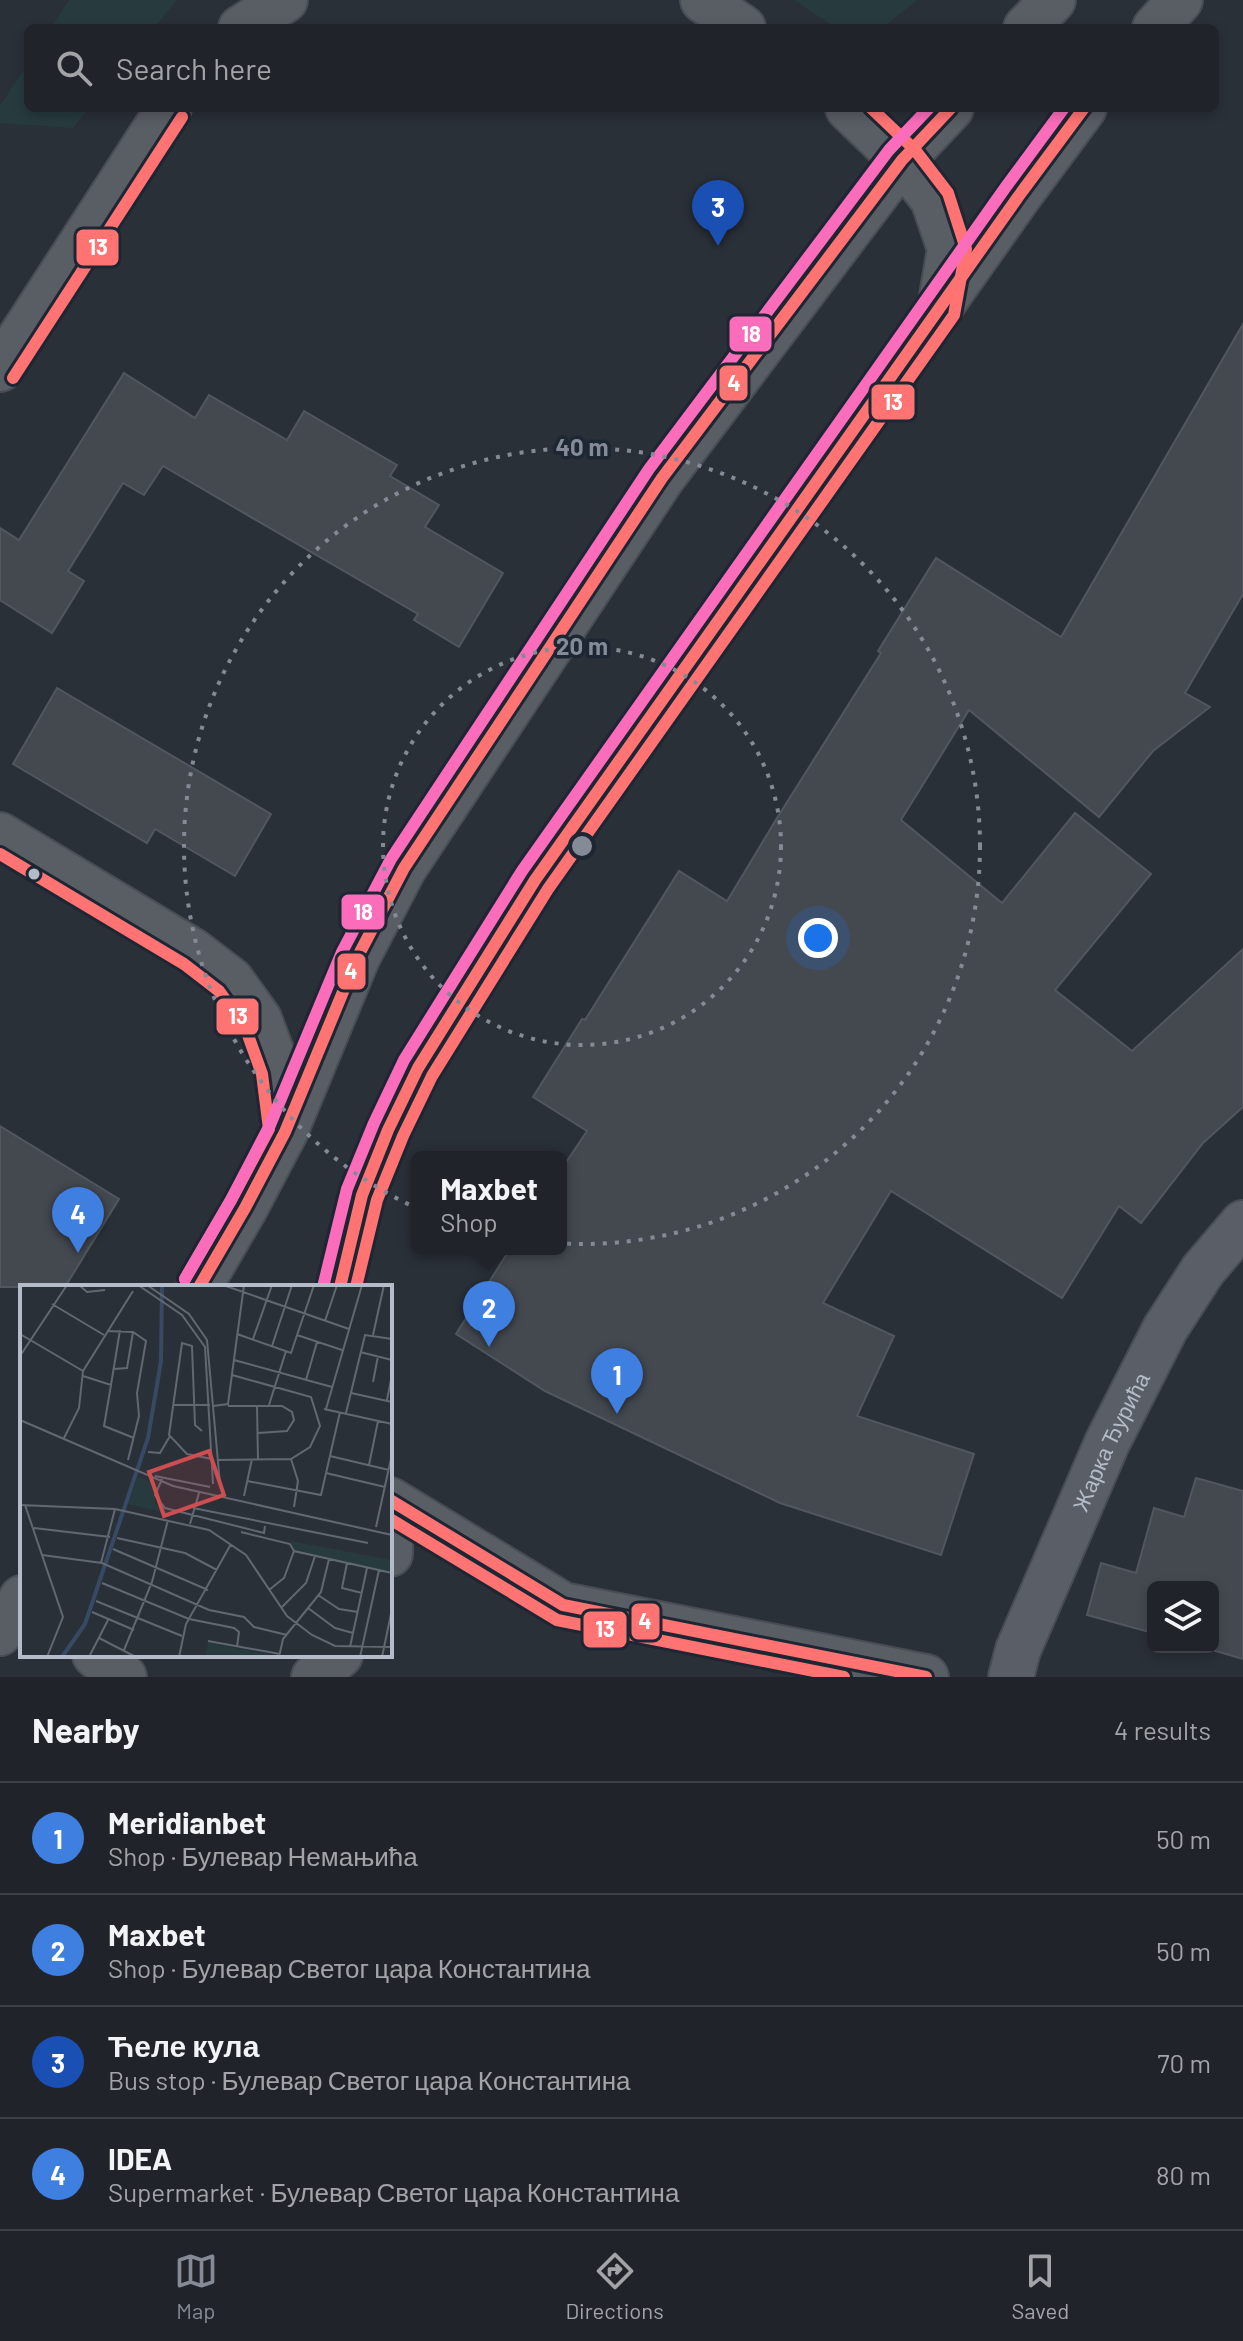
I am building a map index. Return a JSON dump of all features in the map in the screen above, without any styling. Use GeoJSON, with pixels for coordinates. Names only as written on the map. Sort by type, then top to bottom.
{"type":"FeatureCollection","features":[{"type":"Feature","properties":{"kind":"main road"},"geometry":{"type":"LineString","coordinates":[[247,24],[285,0]]}},
{"type":"Feature","properties":{"kind":"main road"},"geometry":{"type":"LineString","coordinates":[[703,0],[737,24]]}},
{"type":"Feature","properties":{"kind":"main road"},"geometry":{"type":"LineString","coordinates":[[1030,24],[1053,0]]}},
{"type":"Feature","properties":{"kind":"main road"},"geometry":{"type":"LineString","coordinates":[[1159,24],[1180,0]]}},
{"type":"Feature","properties":{"kind":"main road"},"geometry":{"type":"LineString","coordinates":[[0,369],[166,112]]}},
{"type":"Feature","properties":{"kind":"main road"},"geometry":{"type":"LineString","coordinates":[[852,112],[902,160],[933,199],[950,249],[940,308]]}},
{"type":"Feature","properties":{"kind":"main road"},"geometry":{"type":"LineString","coordinates":[[200,1285],[285,1132],[357,958],[404,868],[662,478],[902,160],[947,112]]}},
{"type":"Feature","properties":{"kind":"main road"},"geometry":{"type":"LineString","coordinates":[[340,1285],[362,1195],[388,1130],[418,1068],[535,880],[1081,112]]}},
{"type":"Feature","properties":{"kind":"main road"},"geometry":{"type":"LineString","coordinates":[[0,835],[193,951],[231,980],[259,1019],[278,1070],[285,1132]]}},
{"type":"Feature","properties":{"kind":"main road"},"geometry":{"type":"LineString","coordinates":[[392,1501],[563,1605],[926,1677]]}},
{"type":"Feature","properties":{"kind":"main road"},"geometry":{"type":"LineString","coordinates":[[0,1633],[20,1601]]}},
{"type":"Feature","properties":{"kind":"main road"},"geometry":{"type":"LineString","coordinates":[[96,1657],[124,1677]]}},
{"type":"Feature","properties":{"kind":"main road"},"geometry":{"type":"LineString","coordinates":[[314,1677],[338,1657]]}},
{"type":"Feature","properties":{"kind":"street","name":"Жарка Ђурића"},"geometry":{"type":"LineString","coordinates":[[1011,1677],[1018,1650],[1107,1443],[1165,1329],[1203,1270],[1243,1223]]}},
{"type":"Feature","properties":{"kind":"green space"},"geometry":{"type":"Polygon","coordinates":[[[69,0],[177,0],[157,24],[54,24],[69,0]]]}},
{"type":"Feature","properties":{"kind":"green space"},"geometry":{"type":"Polygon","coordinates":[[[794,0],[917,0],[887,24],[830,24],[794,0]]]}},
{"type":"Feature","properties":{"kind":"green space"},"geometry":{"type":"Polygon","coordinates":[[[24,69],[24,112],[86,112],[73,128],[0,123],[0,106],[24,69]]]}},
{"type":"Feature","properties":{"kind":"building"},"geometry":{"type":"Polygon","coordinates":[[[1243,324],[1243,594],[1185,693],[1210,707],[1153,751],[1099,817],[969,710],[901,820],[1002,903],[1075,813],[1151,874],[1055,990],[1132,1051],[1243,949],[1243,1107],[1203,1143],[1141,1223],[1119,1206],[1062,1298],[891,1191],[823,1303],[894,1336],[857,1416],[974,1454],[941,1555],[780,1503],[545,1391],[456,1334],[506,1255],[567,1255],[567,1161],[587,1131],[533,1097],[679,871],[727,901],[881,653],[878,651],[936,558],[1061,637],[1243,324]]]}},
{"type":"Feature","properties":{"kind":"building"},"geometry":{"type":"Polygon","coordinates":[[[124,373],[195,418],[209,395],[287,440],[304,411],[397,465],[390,476],[439,505],[425,527],[503,573],[459,647],[414,620],[418,614],[163,466],[144,495],[123,483],[68,571],[84,581],[52,633],[0,600],[0,528],[19,540],[124,373]]]}},
{"type":"Feature","properties":{"kind":"building"},"geometry":{"type":"Polygon","coordinates":[[[57,688],[271,814],[235,876],[155,829],[147,843],[13,764],[57,688]]]}},
{"type":"Feature","properties":{"kind":"building"},"geometry":{"type":"Polygon","coordinates":[[[0,1126],[119,1199],[66,1285],[0,1287],[0,1126]]]}},
{"type":"Feature","properties":{"kind":"building"},"geometry":{"type":"Polygon","coordinates":[[[1196,1478],[1243,1491],[1243,1659],[1219,1652],[1219,1581],[1147,1581],[1147,1631],[1087,1615],[1101,1563],[1136,1573],[1154,1508],[1184,1517],[1196,1478]]]}},
{"type":"Feature","properties":{"kind":"transit line","name":"13"},"geometry":{"type":"LineString","coordinates":[[356,1285],[377,1200],[432,1076],[548,889],[954,315],[966,249],[948,193],[915,150],[875,112]]}},
{"type":"Feature","properties":{"kind":"transit line","name":"18"},"geometry":{"type":"LineString","coordinates":[[185,1279],[270,1125],[342,952],[391,859],[649,469],[889,150],[925,112]]}},
{"type":"Feature","properties":{"kind":"transit line","name":"4"},"geometry":{"type":"LineString","coordinates":[[200,1285],[285,1132],[357,958],[404,868],[662,478],[902,160],[947,112]]}},
{"type":"Feature","properties":{"kind":"transit line","name":"18"},"geometry":{"type":"LineString","coordinates":[[324,1283],[347,1189],[404,1060],[522,871],[1061,112]]}},
{"type":"Feature","properties":{"kind":"transit line","name":"4"},"geometry":{"type":"LineString","coordinates":[[340,1285],[362,1195],[388,1130],[418,1068],[535,880],[1081,112]]}},
{"type":"Feature","properties":{"kind":"transit line","name":"13"},"geometry":{"type":"LineString","coordinates":[[13,378],[182,117]]}},
{"type":"Feature","properties":{"kind":"transit line","name":"13"},"geometry":{"type":"LineString","coordinates":[[0,854],[184,964],[219,991],[245,1027],[262,1074],[269,1129],[185,1279]]}},
{"type":"Feature","properties":{"kind":"transit line","name":"4"},"geometry":{"type":"LineString","coordinates":[[392,1501],[563,1605],[926,1677]]}},
{"type":"Feature","properties":{"kind":"transit line","name":"13"},"geometry":{"type":"LineString","coordinates":[[392,1520],[557,1620],[844,1677]]}},
{"type":"Feature","properties":{"kind":"place","name":"Ћеле кула"},"geometry":{"type":"Point","coordinates":[718,246]}},
{"type":"Feature","properties":{"kind":"place","name":"IDEA"},"geometry":{"type":"Point","coordinates":[78,1253]}},
{"type":"Feature","properties":{"kind":"place","name":"Maxbet"},"geometry":{"type":"Point","coordinates":[489,1347]}},
{"type":"Feature","properties":{"kind":"place","name":"Meridianbet"},"geometry":{"type":"Point","coordinates":[617,1414]}}]}
